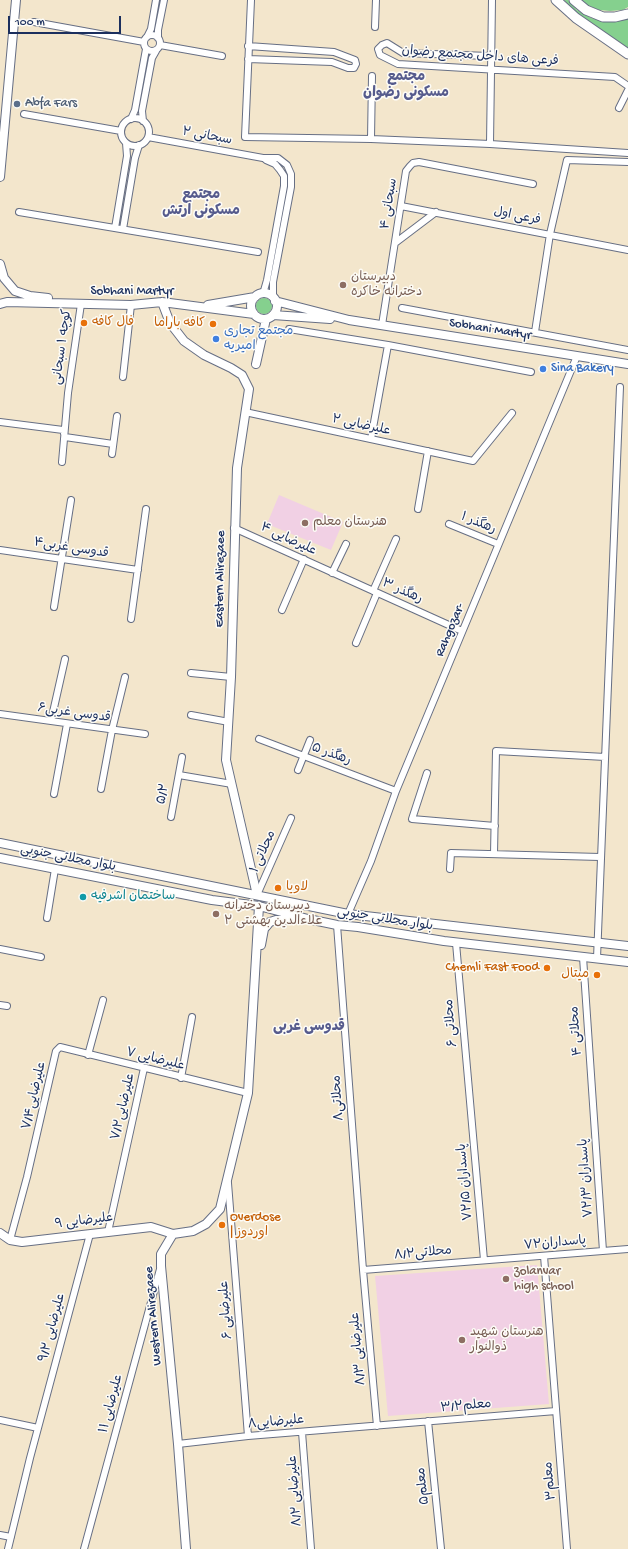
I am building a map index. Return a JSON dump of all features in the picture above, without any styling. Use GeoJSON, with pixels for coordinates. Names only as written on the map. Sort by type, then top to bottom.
{"type":"FeatureCollection","features":[{"type":"Feature","properties":{"kind":"main road"},"geometry":{"type":"LineString","coordinates":[[556,0],[576,18],[628,54]]}},
{"type":"Feature","properties":{"kind":"main road"},"geometry":{"type":"LineString","coordinates":[[574,0],[586,10],[598,15],[615,17],[628,14]]}},
{"type":"Feature","properties":{"kind":"street"},"geometry":{"type":"LineString","coordinates":[[0,178],[16,0]]}},
{"type":"Feature","properties":{"kind":"street"},"geometry":{"type":"LineString","coordinates":[[131,119],[135,110],[146,49],[146,39],[151,29],[156,0]]}},
{"type":"Feature","properties":{"kind":"street"},"geometry":{"type":"LineString","coordinates":[[126,143],[130,145],[139,145],[148,137],[148,128],[143,121],[142,111],[152,58],[160,45],[158,30],[164,0]]}},
{"type":"Feature","properties":{"kind":"street"},"geometry":{"type":"LineString","coordinates":[[250,0],[245,137],[371,139],[490,144],[628,153]]}},
{"type":"Feature","properties":{"kind":"street"},"geometry":{"type":"LineString","coordinates":[[375,27],[376,0]]}},
{"type":"Feature","properties":{"kind":"street"},"geometry":{"type":"LineString","coordinates":[[490,144],[490,56],[492,0]]}},
{"type":"Feature","properties":{"kind":"street"},"geometry":{"type":"LineString","coordinates":[[34,22],[146,39],[152,35],[158,38]]}},
{"type":"Feature","properties":{"kind":"street","name":"فرعی های داخل مجتمع رضوان"},"geometry":{"type":"LineString","coordinates":[[490,56],[403,52],[387,43],[382,44],[378,49],[380,55],[398,64],[615,77],[628,86]]}},
{"type":"Feature","properties":{"kind":"street"},"geometry":{"type":"LineString","coordinates":[[160,45],[222,56]]}},
{"type":"Feature","properties":{"kind":"street"},"geometry":{"type":"LineString","coordinates":[[248,46],[334,52],[355,60],[356,64],[354,68],[348,68],[332,62],[248,59]]}},
{"type":"Feature","properties":{"kind":"street"},"geometry":{"type":"LineString","coordinates":[[146,49],[150,52],[156,51]]}},
{"type":"Feature","properties":{"kind":"street"},"geometry":{"type":"LineString","coordinates":[[371,139],[372,76]]}},
{"type":"Feature","properties":{"kind":"street"},"geometry":{"type":"LineString","coordinates":[[619,108],[628,90]]}},
{"type":"Feature","properties":{"kind":"street"},"geometry":{"type":"LineString","coordinates":[[24,114],[121,131]]}},
{"type":"Feature","properties":{"kind":"street"},"geometry":{"type":"LineString","coordinates":[[115,228],[127,156],[126,143],[121,131],[124,123],[131,119],[140,119],[143,121]]}},
{"type":"Feature","properties":{"kind":"street","name":"سبحانی ۲"},"geometry":{"type":"LineString","coordinates":[[148,137],[263,158],[278,158],[287,165],[291,174],[291,187],[273,282],[274,299]]}},
{"type":"Feature","properties":{"kind":"street"},"geometry":{"type":"LineString","coordinates":[[123,229],[135,158],[139,145]]}},
{"type":"Feature","properties":{"kind":"street"},"geometry":{"type":"LineString","coordinates":[[262,294],[267,280],[284,186],[284,176],[275,164],[263,158]]}},
{"type":"Feature","properties":{"kind":"street"},"geometry":{"type":"LineString","coordinates":[[535,332],[550,234],[567,160],[628,162]]}},
{"type":"Feature","properties":{"kind":"street","name":"سبحانی ۴"},"geometry":{"type":"LineString","coordinates":[[382,325],[406,171],[413,163],[418,162],[533,184]]}},
{"type":"Feature","properties":{"kind":"street"},"geometry":{"type":"LineString","coordinates":[[281,201],[288,202]]}},
{"type":"Feature","properties":{"kind":"street","name":"فرعی اول"},"geometry":{"type":"LineString","coordinates":[[401,206],[628,250]]}},
{"type":"Feature","properties":{"kind":"street"},"geometry":{"type":"LineString","coordinates":[[19,212],[258,252]]}},
{"type":"Feature","properties":{"kind":"street"},"geometry":{"type":"LineString","coordinates":[[395,243],[436,212]]}},
{"type":"Feature","properties":{"kind":"street","name":"Sobhani Martyr"},"geometry":{"type":"LineString","coordinates":[[0,264],[4,278],[16,291],[30,296],[60,299],[65,303]]}},
{"type":"Feature","properties":{"kind":"street"},"geometry":{"type":"LineString","coordinates":[[256,364],[269,317],[277,308],[274,299],[267,294],[254,297],[251,306],[254,314],[257,317],[269,317]]}},
{"type":"Feature","properties":{"kind":"street","name":"Sobhani Martyr"},"geometry":{"type":"LineString","coordinates":[[200,306],[254,297]]}},
{"type":"Feature","properties":{"kind":"street","name":"Sobhani Martyr"},"geometry":{"type":"LineString","coordinates":[[274,299],[349,320]]}},
{"type":"Feature","properties":{"kind":"street","name":"Sobhani Martyr"},"geometry":{"type":"LineString","coordinates":[[0,304],[7,302],[81,304],[131,304],[162,302],[254,314]]}},
{"type":"Feature","properties":{"kind":"street","name":"Eastern Alirezaee"},"geometry":{"type":"LineString","coordinates":[[162,302],[170,323],[184,341],[204,355],[242,375],[249,389],[237,468],[234,528],[231,678],[226,760],[257,895]]}},
{"type":"Feature","properties":{"kind":"street","name":"کوچه ۱ سبحانی"},"geometry":{"type":"LineString","coordinates":[[62,462],[68,393],[81,304]]}},
{"type":"Feature","properties":{"kind":"street"},"geometry":{"type":"LineString","coordinates":[[123,377],[131,304]]}},
{"type":"Feature","properties":{"kind":"street"},"geometry":{"type":"LineString","coordinates":[[402,308],[628,350]]}},
{"type":"Feature","properties":{"kind":"street","name":"Sobhani Martyr"},"geometry":{"type":"LineString","coordinates":[[269,317],[349,320],[628,364]]}},
{"type":"Feature","properties":{"kind":"street"},"geometry":{"type":"LineString","coordinates":[[289,329],[388,345],[531,372]]}},
{"type":"Feature","properties":{"kind":"street"},"geometry":{"type":"LineString","coordinates":[[371,439],[388,345]]}},
{"type":"Feature","properties":{"kind":"street","name":"Rahgozar-"},"geometry":{"type":"LineString","coordinates":[[348,914],[371,860],[396,791],[576,356]]}},
{"type":"Feature","properties":{"kind":"street"},"geometry":{"type":"LineString","coordinates":[[597,958],[620,387]]}},
{"type":"Feature","properties":{"kind":"street","name":"۲ علیرضایی"},"geometry":{"type":"LineString","coordinates":[[245,412],[473,461],[512,413]]}},
{"type":"Feature","properties":{"kind":"street"},"geometry":{"type":"LineString","coordinates":[[112,454],[117,416]]}},
{"type":"Feature","properties":{"kind":"street"},"geometry":{"type":"LineString","coordinates":[[0,422],[64,430],[65,437],[113,444]]}},
{"type":"Feature","properties":{"kind":"street"},"geometry":{"type":"LineString","coordinates":[[418,509],[428,451]]}},
{"type":"Feature","properties":{"kind":"street"},"geometry":{"type":"LineString","coordinates":[[54,607],[71,500]]}},
{"type":"Feature","properties":{"kind":"street"},"geometry":{"type":"LineString","coordinates":[[131,619],[146,509]]}},
{"type":"Feature","properties":{"kind":"street","name":"۱ رهگذر"},"geometry":{"type":"LineString","coordinates":[[449,524],[498,544]]}},
{"type":"Feature","properties":{"kind":"street","name":"۴ علیرضایی"},"geometry":{"type":"LineString","coordinates":[[234,528],[332,573]]}},
{"type":"Feature","properties":{"kind":"street"},"geometry":{"type":"LineString","coordinates":[[356,643],[396,539]]}},
{"type":"Feature","properties":{"kind":"street"},"geometry":{"type":"LineString","coordinates":[[332,573],[346,544]]}},
{"type":"Feature","properties":{"kind":"street","name":"قدوسی غربی۴"},"geometry":{"type":"LineString","coordinates":[[0,550],[138,570]]}},
{"type":"Feature","properties":{"kind":"street"},"geometry":{"type":"LineString","coordinates":[[282,610],[304,559]]}},
{"type":"Feature","properties":{"kind":"street","name":"۳ رهگذر"},"geometry":{"type":"LineString","coordinates":[[332,573],[462,631]]}},
{"type":"Feature","properties":{"kind":"street"},"geometry":{"type":"LineString","coordinates":[[51,721],[65,659]]}},
{"type":"Feature","properties":{"kind":"street"},"geometry":{"type":"LineString","coordinates":[[191,673],[231,678]]}},
{"type":"Feature","properties":{"kind":"street"},"geometry":{"type":"LineString","coordinates":[[100,789],[125,677]]}},
{"type":"Feature","properties":{"kind":"street","name":"قدوسی غربی۶"},"geometry":{"type":"LineString","coordinates":[[0,714],[145,734]]}},
{"type":"Feature","properties":{"kind":"street"},"geometry":{"type":"LineString","coordinates":[[191,715],[229,722]]}},
{"type":"Feature","properties":{"kind":"street"},"geometry":{"type":"LineString","coordinates":[[54,794],[66,724]]}},
{"type":"Feature","properties":{"kind":"street","name":"۵ رهگذر"},"geometry":{"type":"LineString","coordinates":[[259,739],[396,791]]}},
{"type":"Feature","properties":{"kind":"street"},"geometry":{"type":"LineString","coordinates":[[298,770],[310,740]]}},
{"type":"Feature","properties":{"kind":"street"},"geometry":{"type":"LineString","coordinates":[[494,854],[496,751],[605,757]]}},
{"type":"Feature","properties":{"kind":"street","name":"۵/۲"},"geometry":{"type":"LineString","coordinates":[[171,818],[182,757]]}},
{"type":"Feature","properties":{"kind":"street"},"geometry":{"type":"LineString","coordinates":[[427,773],[412,819],[495,826]]}},
{"type":"Feature","properties":{"kind":"street"},"geometry":{"type":"LineString","coordinates":[[179,775],[232,784]]}},
{"type":"Feature","properties":{"kind":"street","name":"۱ محلاتی"},"geometry":{"type":"LineString","coordinates":[[257,895],[291,818]]}},
{"type":"Feature","properties":{"kind":"street","name":"بلوار محلاتی جنوبی"},"geometry":{"type":"LineString","coordinates":[[0,843],[348,914],[628,946]]}},
{"type":"Feature","properties":{"kind":"street"},"geometry":{"type":"LineString","coordinates":[[450,869],[451,853],[600,857]]}},
{"type":"Feature","properties":{"kind":"street","name":"بلوار محلاتی جنوبی"},"geometry":{"type":"LineString","coordinates":[[0,858],[212,900],[259,906],[337,925],[456,943],[628,962]]}},
{"type":"Feature","properties":{"kind":"street"},"geometry":{"type":"LineString","coordinates":[[47,918],[55,869]]}},
{"type":"Feature","properties":{"kind":"street"},"geometry":{"type":"LineString","coordinates":[[173,1234],[193,1231],[206,1224],[220,1209],[228,1181],[248,1093],[259,906]]}},
{"type":"Feature","properties":{"kind":"street"},"geometry":{"type":"LineString","coordinates":[[256,973],[264,929],[270,922],[276,920],[308,919]]}},
{"type":"Feature","properties":{"kind":"street","name":"محلاتی۸"},"geometry":{"type":"LineString","coordinates":[[337,925],[363,1270]]}},
{"type":"Feature","properties":{"kind":"street","name":"۶ محلاتی"},"geometry":{"type":"LineString","coordinates":[[456,943],[470,1101]]}},
{"type":"Feature","properties":{"kind":"street"},"geometry":{"type":"LineString","coordinates":[[0,949],[41,957]]}},
{"type":"Feature","properties":{"kind":"street","name":"۴ محلاتی"},"geometry":{"type":"LineString","coordinates":[[583,957],[593,1104]]}},
{"type":"Feature","properties":{"kind":"street"},"geometry":{"type":"LineString","coordinates":[[88,1055],[103,1000]]}},
{"type":"Feature","properties":{"kind":"street"},"geometry":{"type":"LineString","coordinates":[[0,1005],[7,1006]]}},
{"type":"Feature","properties":{"kind":"street"},"geometry":{"type":"LineString","coordinates":[[180,1078],[192,1017]]}},
{"type":"Feature","properties":{"kind":"street","name":"۷ علیرضایی"},"geometry":{"type":"LineString","coordinates":[[58,1049],[60,1048],[180,1078],[248,1093]]}},
{"type":"Feature","properties":{"kind":"street","name":"علیرضایی۷/۴"},"geometry":{"type":"LineString","coordinates":[[10,1240],[58,1049]]}},
{"type":"Feature","properties":{"kind":"street","name":"علیرضایی۷/۲"},"geometry":{"type":"LineString","coordinates":[[108,1232],[144,1068]]}},
{"type":"Feature","properties":{"kind":"street","name":"۷۲/۵ پاسداران"},"geometry":{"type":"LineString","coordinates":[[470,1101],[484,1260]]}},
{"type":"Feature","properties":{"kind":"street","name":"۷۲/۳ پاسداران"},"geometry":{"type":"LineString","coordinates":[[593,1104],[603,1251]]}},
{"type":"Feature","properties":{"kind":"street","name":"۶ علیرضایی"},"geometry":{"type":"LineString","coordinates":[[228,1181],[248,1436]]}},
{"type":"Feature","properties":{"kind":"street","name":"۹ علیرضایی"},"geometry":{"type":"LineString","coordinates":[[10,1240],[22,1242],[151,1227],[173,1234]]}},
{"type":"Feature","properties":{"kind":"street"},"geometry":{"type":"LineString","coordinates":[[0,1233],[10,1240]]}},
{"type":"Feature","properties":{"kind":"street","name":"۹/۲ علیرضایی"},"geometry":{"type":"LineString","coordinates":[[8,1549],[38,1428],[90,1234]]}},
{"type":"Feature","properties":{"kind":"street","name":"Western Alirezaee"},"geometry":{"type":"LineString","coordinates":[[173,1234],[161,1254],[161,1266],[178,1444],[186,1549]]}},
{"type":"Feature","properties":{"kind":"street","name":"پاسداران۷۲"},"geometry":{"type":"LineString","coordinates":[[484,1260],[628,1249]]}},
{"type":"Feature","properties":{"kind":"street","name":"معلم۳"},"geometry":{"type":"LineString","coordinates":[[544,1256],[567,1549]]}},
{"type":"Feature","properties":{"kind":"street","name":"محلاتی۸/۲"},"geometry":{"type":"LineString","coordinates":[[363,1270],[484,1260]]}},
{"type":"Feature","properties":{"kind":"street","name":"۱۱ علیرضایی"},"geometry":{"type":"LineString","coordinates":[[84,1549],[161,1266]]}},
{"type":"Feature","properties":{"kind":"street","name":"۸/۳ علیرضایی"},"geometry":{"type":"LineString","coordinates":[[363,1270],[377,1426]]}},
{"type":"Feature","properties":{"kind":"street","name":"معلم۳/۲"},"geometry":{"type":"LineString","coordinates":[[377,1426],[556,1411]]}},
{"type":"Feature","properties":{"kind":"street"},"geometry":{"type":"LineString","coordinates":[[0,1420],[38,1428]]}},
{"type":"Feature","properties":{"kind":"street","name":"معلم۵"},"geometry":{"type":"LineString","coordinates":[[428,1421],[441,1549]]}},
{"type":"Feature","properties":{"kind":"street","name":"علیرضایی۸"},"geometry":{"type":"LineString","coordinates":[[178,1444],[248,1436],[377,1426]]}},
{"type":"Feature","properties":{"kind":"street","name":"علیرضایی ۸/۲"},"geometry":{"type":"LineString","coordinates":[[302,1432],[311,1549]]}},
{"type":"Feature","properties":{"kind":"street"},"geometry":{"type":"LineString","coordinates":[[0,1535],[11,1538]]}},
{"type":"Feature","properties":{"kind":"shaded area","name":"هنرستان معلم"},"geometry":{"type":"Polygon","coordinates":[[[279,495],[343,522],[331,550],[267,524],[279,495]]]}},
{"type":"Feature","properties":{"kind":"shaded area","name":"هنرستان شهید ذوالنوار"},"geometry":{"type":"Polygon","coordinates":[[[537,1265],[549,1404],[388,1416],[375,1276],[537,1265]]]}},
{"type":"Feature","properties":{"kind":"green space"},"geometry":{"type":"Polygon","coordinates":[[[564,0],[568,0],[577,10],[591,18],[600,20],[628,17],[628,48],[576,12],[564,0]]]}},
{"type":"Feature","properties":{"kind":"green space"},"geometry":{"type":"Polygon","coordinates":[[[582,0],[628,0],[628,7],[623,10],[599,10],[587,5],[582,0]]]}},
{"type":"Feature","properties":{"kind":"green space"},"geometry":{"type":"Polygon","coordinates":[[[264,298],[270,300],[272,306],[270,312],[264,314],[258,312],[256,306],[258,300],[264,298]]]}},
{"type":"Feature","properties":{"kind":"place","name":"Abfa Fars"},"geometry":{"type":"Point","coordinates":[17,104]}},
{"type":"Feature","properties":{"kind":"place","name":"دبیرستان دخترانه خاکره"},"geometry":{"type":"Point","coordinates":[343,285]}},
{"type":"Feature","properties":{"kind":"place","name":"فال کافه"},"geometry":{"type":"Point","coordinates":[84,323]}},
{"type":"Feature","properties":{"kind":"place","name":"کافه باراما"},"geometry":{"type":"Point","coordinates":[213,324]}},
{"type":"Feature","properties":{"kind":"place","name":"مجتمع تجاری امیریه"},"geometry":{"type":"Point","coordinates":[216,339]}},
{"type":"Feature","properties":{"kind":"place","name":"Sina Bakery"},"geometry":{"type":"Point","coordinates":[543,369]}},
{"type":"Feature","properties":{"kind":"place","name":"هنرستان معلم"},"geometry":{"type":"Point","coordinates":[305,523]}},
{"type":"Feature","properties":{"kind":"place","name":"لاویا"},"geometry":{"type":"Point","coordinates":[278,888]}},
{"type":"Feature","properties":{"kind":"place","name":"ساختمان اشرفیه"},"geometry":{"type":"Point","coordinates":[83,897]}},
{"type":"Feature","properties":{"kind":"place","name":"دبیرستان دخترانه علاءالدین بهشتی ۲"},"geometry":{"type":"Point","coordinates":[216,914]}},
{"type":"Feature","properties":{"kind":"place","name":"Chemli Fast Food"},"geometry":{"type":"Point","coordinates":[547,968]}},
{"type":"Feature","properties":{"kind":"place","name":"میتال"},"geometry":{"type":"Point","coordinates":[597,975]}},
{"type":"Feature","properties":{"kind":"place","name":"Overdose | اوردوز"},"geometry":{"type":"Point","coordinates":[222,1225]}},
{"type":"Feature","properties":{"kind":"place","name":"zolanvar high school"},"geometry":{"type":"Point","coordinates":[506,1279]}},
{"type":"Feature","properties":{"kind":"place","name":"هنرستان شهید ذوالنوار"},"geometry":{"type":"Point","coordinates":[462,1340]}},
{"type":"Feature","properties":{"kind":"district","name":"مجتمع مسکونی رضوان"},"geometry":{"type":"Point","coordinates":[406,86]}},
{"type":"Feature","properties":{"kind":"district","name":"مجتمع مسکونی ارتش"},"geometry":{"type":"Point","coordinates":[201,204]}},
{"type":"Feature","properties":{"kind":"district","name":"قدوسی غربی"},"geometry":{"type":"Point","coordinates":[309,1028]}}]}
